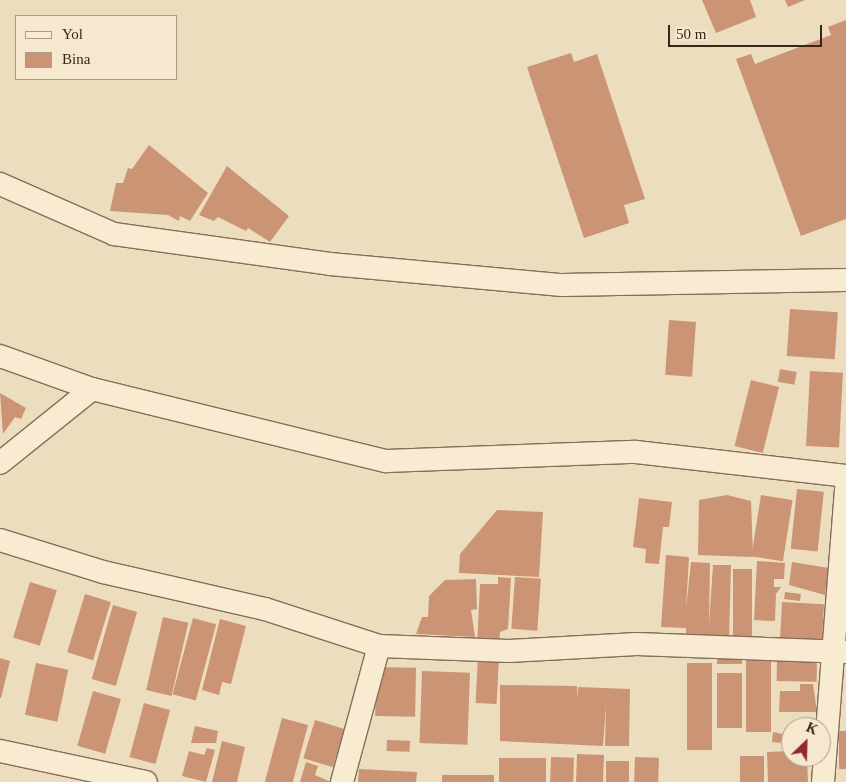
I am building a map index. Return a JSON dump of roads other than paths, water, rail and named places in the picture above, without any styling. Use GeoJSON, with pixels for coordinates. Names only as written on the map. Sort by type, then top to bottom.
{"type":"FeatureCollection","features":[{"type":"Feature","properties":{"kind":"street"},"geometry":{"type":"LineString","coordinates":[[0,184],[114,234],[330,264],[562,286],[846,280]]}},
{"type":"Feature","properties":{"kind":"street"},"geometry":{"type":"LineString","coordinates":[[0,356],[92,389],[386,461],[636,452],[846,476]]}},
{"type":"Feature","properties":{"kind":"street"},"geometry":{"type":"LineString","coordinates":[[0,462],[92,389]]}},
{"type":"Feature","properties":{"kind":"street"},"geometry":{"type":"LineString","coordinates":[[823,782],[841,652],[846,488]]}},
{"type":"Feature","properties":{"kind":"street"},"geometry":{"type":"LineString","coordinates":[[0,540],[103,572],[265,609],[379,646],[509,652],[637,644],[841,652]]}},
{"type":"Feature","properties":{"kind":"street"},"geometry":{"type":"LineString","coordinates":[[342,782],[379,646]]}},
{"type":"Feature","properties":{"kind":"street"},"geometry":{"type":"LineString","coordinates":[[0,751],[146,782]]}}]}
